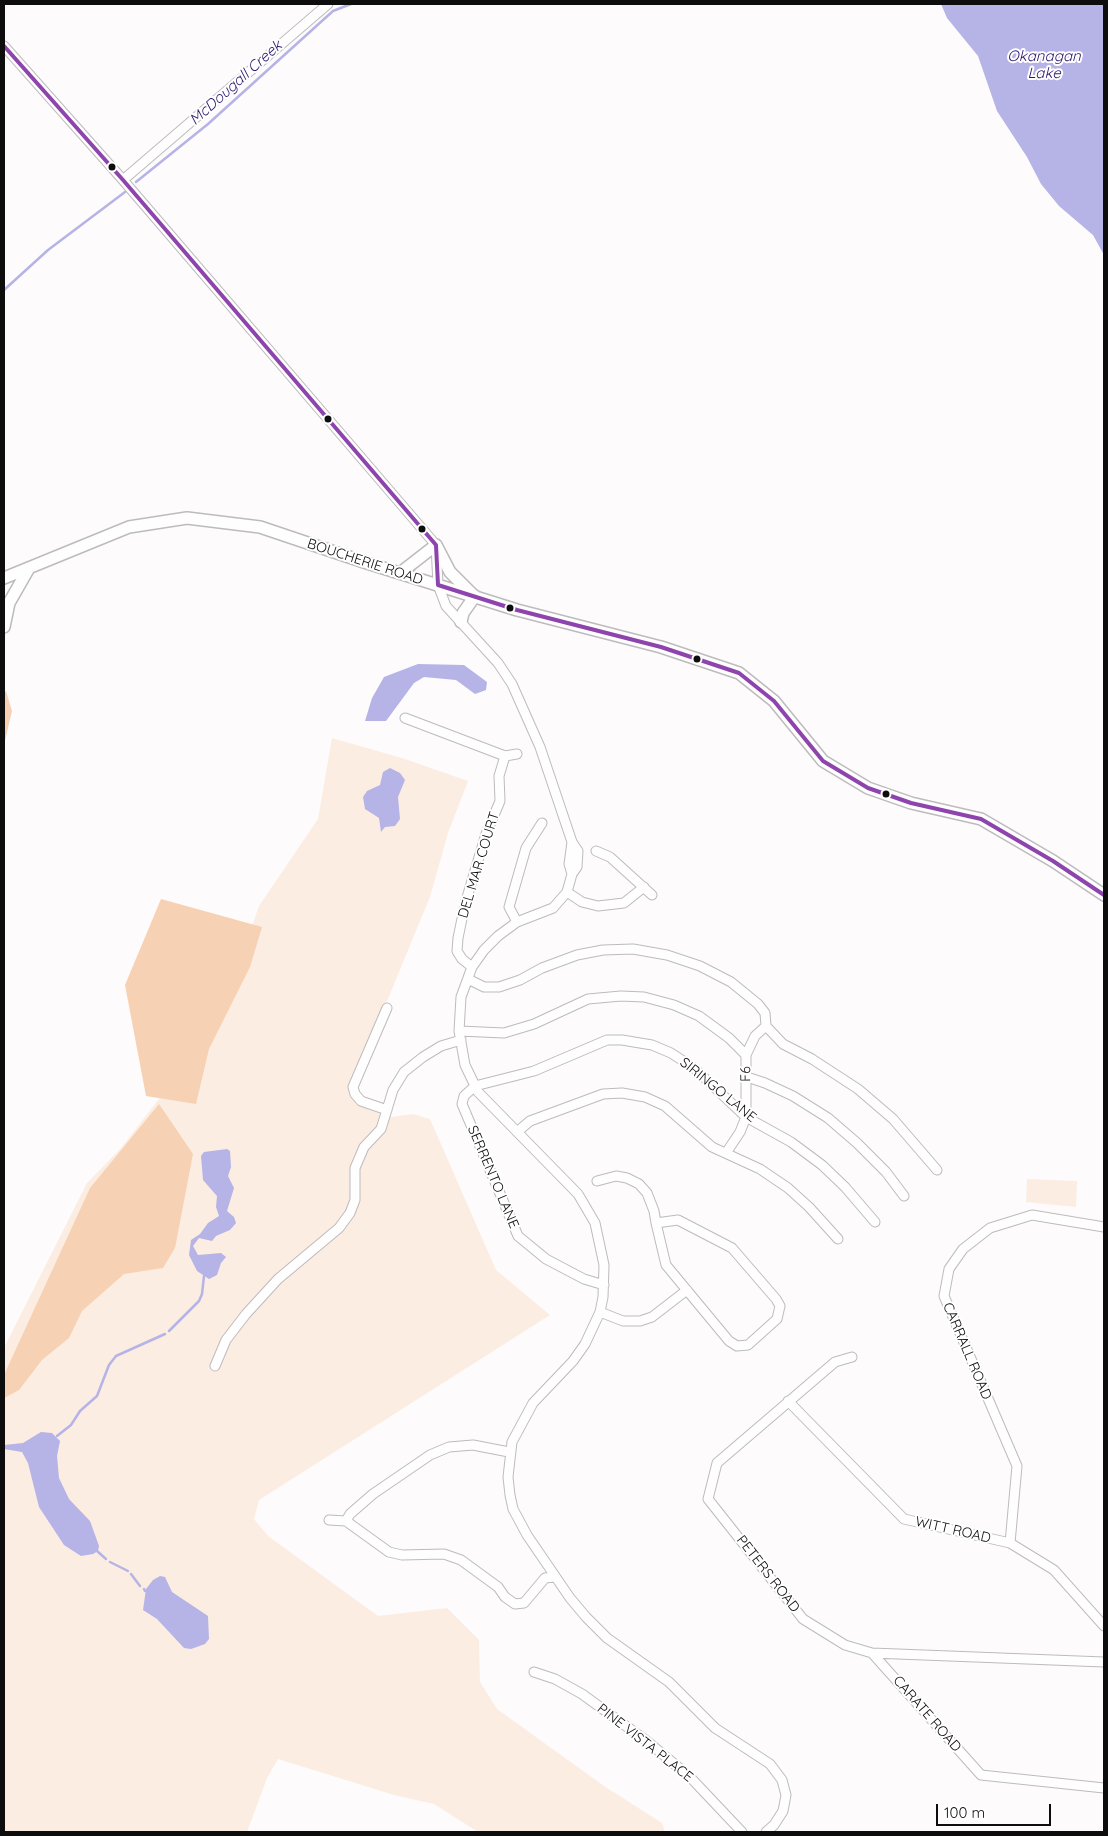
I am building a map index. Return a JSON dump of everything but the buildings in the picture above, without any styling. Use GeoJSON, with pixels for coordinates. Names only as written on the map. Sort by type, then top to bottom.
{"type":"FeatureCollection","features":[{"type":"Feature","properties":{"kind":"main road","name":"BOUCHERIE ROAD"},"geometry":{"type":"LineString","coordinates":[[4,578],[130,527],[187,518],[260,527],[517,610],[661,647],[739,673],[774,702],[823,760],[868,788],[911,804],[982,819],[1053,861],[1104,895]]}},
{"type":"Feature","properties":{"kind":"main road"},"geometry":{"type":"LineString","coordinates":[[400,573],[436,545],[450,572],[475,596],[463,613],[461,622]]}},
{"type":"Feature","properties":{"kind":"main road"},"geometry":{"type":"LineString","coordinates":[[4,628],[9,603],[29,568]]}},
{"type":"Feature","properties":{"kind":"street"},"geometry":{"type":"LineString","coordinates":[[123,180],[328,4]]}},
{"type":"Feature","properties":{"kind":"street"},"geometry":{"type":"LineString","coordinates":[[4,46],[123,180],[436,545],[438,585],[446,606],[490,652],[512,684],[540,747],[572,842],[578,851],[577,867],[572,874],[567,892],[553,908],[517,922],[498,936],[472,967],[458,1011],[459,1031],[465,1066],[475,1086],[490,1106],[578,1194],[598,1234],[604,1265],[604,1285],[600,1312],[585,1344],[573,1362],[534,1403],[523,1418],[510,1452],[508,1477],[513,1509],[527,1535],[555,1577],[586,1617],[607,1638],[669,1682],[715,1728],[770,1764],[782,1780],[786,1795],[783,1810],[774,1825],[766,1832]]}},
{"type":"Feature","properties":{"kind":"street"},"geometry":{"type":"LineString","coordinates":[[405,718],[505,756],[517,754]]}},
{"type":"Feature","properties":{"kind":"street","name":"DEL MAR COURT"},"geometry":{"type":"LineString","coordinates":[[472,967],[462,959],[457,951],[458,938],[486,834],[500,801],[499,776],[505,756]]}},
{"type":"Feature","properties":{"kind":"street"},"geometry":{"type":"LineString","coordinates":[[517,922],[510,907],[526,848],[542,823]]}},
{"type":"Feature","properties":{"kind":"street"},"geometry":{"type":"LineString","coordinates":[[596,851],[610,857],[652,895]]}},
{"type":"Feature","properties":{"kind":"street"},"geometry":{"type":"LineString","coordinates":[[567,892],[582,902],[598,906],[624,903],[644,887]]}},
{"type":"Feature","properties":{"kind":"street"},"geometry":{"type":"LineString","coordinates":[[468,979],[484,987],[498,987],[520,980],[542,968],[577,955],[603,950],[633,949],[667,955],[700,966],[731,982],[762,1008],[765,1013],[766,1026],[783,1044],[812,1059],[858,1089],[893,1119],[937,1170]]}},
{"type":"Feature","properties":{"kind":"street"},"geometry":{"type":"LineString","coordinates":[[459,1031],[504,1033],[534,1024],[588,1000],[614,995],[628,996],[674,1005],[698,1016],[729,1038],[746,1055]]}},
{"type":"Feature","properties":{"kind":"street"},"geometry":{"type":"LineString","coordinates":[[387,1008],[353,1087],[354,1094],[361,1101],[387,1110]]}},
{"type":"Feature","properties":{"kind":"street","name":"F6"},"geometry":{"type":"LineString","coordinates":[[726,1153],[740,1132],[746,1117],[746,1055],[755,1036],[766,1026]]}},
{"type":"Feature","properties":{"kind":"street"},"geometry":{"type":"LineString","coordinates":[[215,1366],[226,1340],[246,1314],[278,1279],[339,1228],[350,1214],[355,1200],[355,1168],[364,1147],[381,1130],[393,1090],[404,1072],[441,1046],[461,1040]]}},
{"type":"Feature","properties":{"kind":"street","name":"SIRINGO LANE"},"geometry":{"type":"LineString","coordinates":[[475,1086],[534,1071],[607,1040],[622,1040],[652,1045],[671,1053],[694,1068],[746,1117],[791,1142],[822,1165],[845,1187],[874,1222]]}},
{"type":"Feature","properties":{"kind":"street"},"geometry":{"type":"LineString","coordinates":[[747,1077],[792,1096],[828,1118],[886,1172],[904,1196]]}},
{"type":"Feature","properties":{"kind":"street","name":"SERRENTO LANE"},"geometry":{"type":"LineString","coordinates":[[475,1086],[464,1096],[462,1104],[518,1236],[546,1258],[584,1278],[604,1285]]}},
{"type":"Feature","properties":{"kind":"street"},"geometry":{"type":"LineString","coordinates":[[517,1132],[530,1121],[603,1094],[622,1093],[645,1097],[665,1106],[699,1138],[760,1169],[788,1188],[809,1207],[838,1239]]}},
{"type":"Feature","properties":{"kind":"street"},"geometry":{"type":"LineString","coordinates":[[598,1181],[616,1176],[639,1184],[647,1193],[666,1265],[729,1341],[737,1346],[748,1345],[777,1319],[780,1313],[776,1299],[732,1248],[678,1220],[656,1223]]}},
{"type":"Feature","properties":{"kind":"street","name":"CARRALL ROAD"},"geometry":{"type":"LineString","coordinates":[[1010,1543],[1017,1466],[944,1296],[948,1269],[963,1249],[990,1228],[1032,1215],[1104,1227]]}},
{"type":"Feature","properties":{"kind":"street"},"geometry":{"type":"LineString","coordinates":[[600,1312],[623,1321],[640,1321],[652,1317],[687,1290]]}},
{"type":"Feature","properties":{"kind":"street","name":"PETERS ROAD"},"geometry":{"type":"LineString","coordinates":[[852,1357],[835,1362],[717,1463],[708,1499],[803,1619],[845,1645],[872,1652],[1104,1662]]}},
{"type":"Feature","properties":{"kind":"street","name":"WITT ROAD"},"geometry":{"type":"LineString","coordinates":[[788,1401],[904,1519],[1010,1543],[1054,1570],[1104,1626]]}},
{"type":"Feature","properties":{"kind":"street"},"geometry":{"type":"LineString","coordinates":[[346,1521],[350,1514],[373,1494],[430,1455],[449,1447],[473,1444],[510,1452]]}},
{"type":"Feature","properties":{"kind":"street"},"geometry":{"type":"LineString","coordinates":[[329,1520],[346,1521],[389,1552],[402,1555],[444,1554],[461,1560],[498,1587],[505,1597],[514,1604],[524,1603],[545,1578],[555,1577]]}},
{"type":"Feature","properties":{"kind":"street","name":"CARATE ROAD"},"geometry":{"type":"LineString","coordinates":[[872,1652],[981,1775],[1104,1788]]}},
{"type":"Feature","properties":{"kind":"street","name":"PINE VISTA PLACE"},"geometry":{"type":"LineString","coordinates":[[534,1672],[555,1679],[582,1694],[648,1742],[690,1777],[742,1832]]}},
{"type":"Feature","properties":{"kind":"shaded area"},"geometry":{"type":"Polygon","coordinates":[[[6,691],[12,711],[4,745],[4,693],[6,691]]]}},
{"type":"Feature","properties":{"kind":"shaded area"},"geometry":{"type":"Polygon","coordinates":[[[332,738],[405,759],[468,781],[448,833],[430,897],[349,1093],[356,1104],[377,1113],[392,1117],[413,1114],[430,1119],[496,1270],[550,1315],[259,1500],[254,1519],[268,1536],[378,1616],[447,1608],[479,1640],[480,1682],[497,1709],[604,1786],[662,1823],[665,1832],[478,1832],[434,1804],[394,1795],[278,1759],[267,1778],[247,1832],[4,1832],[4,1348],[87,1183],[121,1148],[193,1055],[230,990],[259,906],[318,819],[332,738]]]}},
{"type":"Feature","properties":{"kind":"shaded area"},"geometry":{"type":"Polygon","coordinates":[[[161,899],[262,927],[250,967],[209,1049],[196,1104],[146,1096],[125,985],[161,899]]]}},
{"type":"Feature","properties":{"kind":"shaded area"},"geometry":{"type":"Polygon","coordinates":[[[159,1104],[193,1154],[175,1248],[163,1268],[124,1274],[82,1311],[69,1338],[42,1360],[19,1390],[4,1398],[4,1375],[90,1188],[159,1104]]]}},
{"type":"Feature","properties":{"kind":"shaded area"},"geometry":{"type":"Polygon","coordinates":[[[1027,1179],[1077,1181],[1076,1207],[1026,1202],[1027,1179]]]}},
{"type":"Feature","properties":{"kind":"water","name":"Okanagan Lake"},"geometry":{"type":"Polygon","coordinates":[[[941,4],[1104,4],[1104,255],[1093,235],[1059,206],[1041,184],[1027,157],[997,111],[978,56],[947,18],[941,4]]]}},
{"type":"Feature","properties":{"kind":"water"},"geometry":{"type":"Polygon","coordinates":[[[418,664],[464,665],[487,682],[486,690],[475,694],[456,680],[424,677],[414,683],[386,721],[365,721],[372,698],[384,677],[418,664]]]}},
{"type":"Feature","properties":{"kind":"water"},"geometry":{"type":"Polygon","coordinates":[[[390,768],[400,773],[405,780],[398,797],[400,819],[395,826],[385,827],[381,832],[379,818],[365,809],[363,797],[367,791],[380,785],[383,772],[390,768]]]}},
{"type":"Feature","properties":{"kind":"water"},"geometry":{"type":"Polygon","coordinates":[[[227,1149],[230,1151],[231,1167],[228,1176],[234,1188],[227,1211],[234,1217],[236,1223],[230,1230],[216,1236],[212,1241],[199,1238],[193,1246],[198,1255],[221,1253],[226,1257],[221,1263],[217,1275],[209,1279],[197,1271],[189,1255],[191,1240],[200,1234],[208,1223],[219,1216],[216,1207],[217,1196],[203,1180],[201,1156],[204,1152],[227,1149]]]}},
{"type":"Feature","properties":{"kind":"water"},"geometry":{"type":"Polygon","coordinates":[[[41,1432],[52,1433],[60,1441],[57,1456],[59,1478],[69,1499],[90,1521],[99,1546],[98,1551],[93,1554],[81,1556],[64,1545],[39,1507],[28,1463],[22,1452],[4,1449],[4,1445],[23,1443],[41,1432]]]}},
{"type":"Feature","properties":{"kind":"water"},"geometry":{"type":"Polygon","coordinates":[[[160,1576],[165,1577],[172,1592],[208,1616],[209,1639],[205,1644],[191,1649],[184,1648],[157,1619],[143,1610],[146,1589],[153,1580],[160,1576]]]}},
{"type":"Feature","properties":{"kind":"waterway","name":"McDougall Creek"},"geometry":{"type":"LineString","coordinates":[[136,182],[208,124],[333,11],[351,4]]}},
{"type":"Feature","properties":{"kind":"waterway","name":"McDougall Creek"},"geometry":{"type":"LineString","coordinates":[[4,290],[48,250],[125,192]]}},
{"type":"Feature","properties":{"kind":"waterway"},"geometry":{"type":"LineString","coordinates":[[169,1331],[199,1301],[202,1294],[204,1276]]}},
{"type":"Feature","properties":{"kind":"waterway"},"geometry":{"type":"LineString","coordinates":[[57,1436],[71,1425],[80,1411],[97,1396],[109,1365],[116,1356],[165,1334]]}},
{"type":"Feature","properties":{"kind":"waterway"},"geometry":{"type":"LineString","coordinates":[[97,1551],[106,1559]]}},
{"type":"Feature","properties":{"kind":"waterway"},"geometry":{"type":"LineString","coordinates":[[110,1562],[128,1571]]}},
{"type":"Feature","properties":{"kind":"waterway"},"geometry":{"type":"LineString","coordinates":[[131,1574],[140,1586]]}},
{"type":"Feature","properties":{"kind":"transit line"},"geometry":{"type":"LineString","coordinates":[[4,46],[123,180],[436,545],[438,585],[517,610],[661,647],[739,673],[774,701],[823,761],[868,788],[911,803],[981,819],[1053,861],[1104,895]]}}]}
